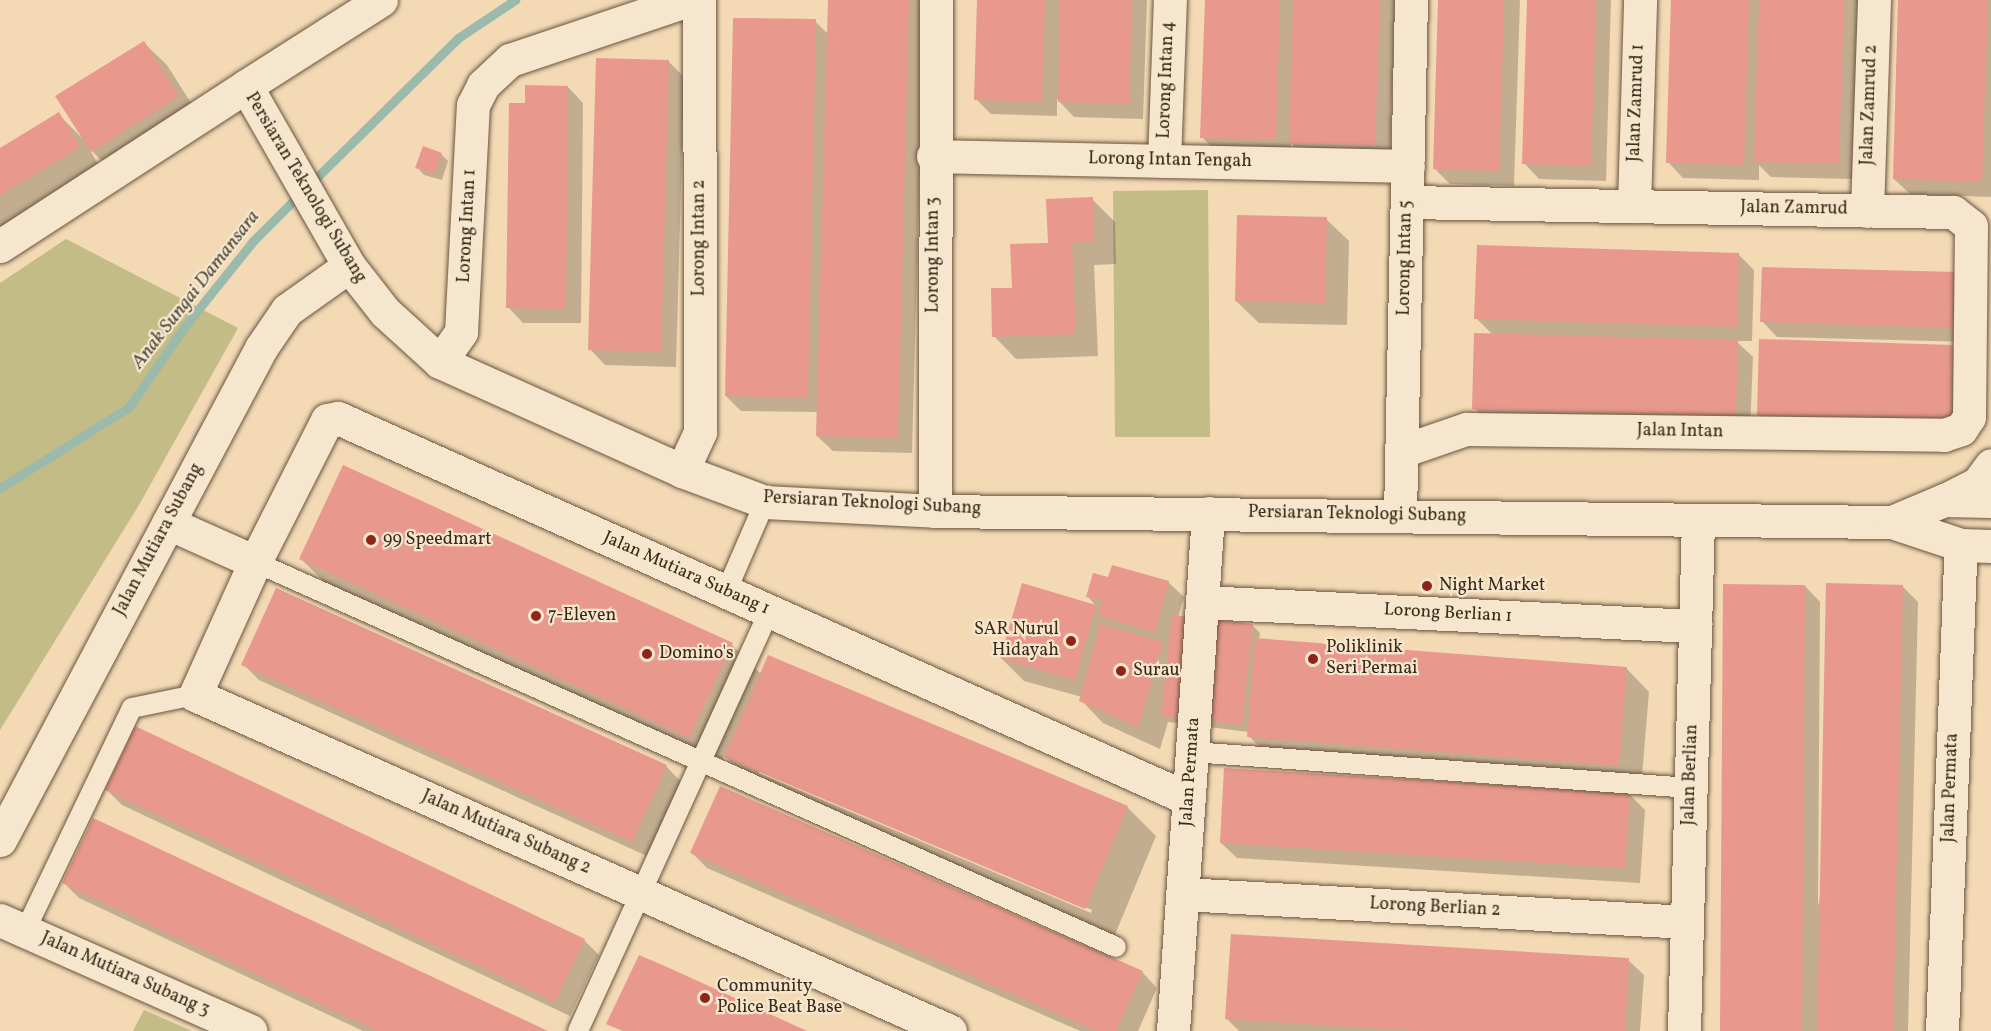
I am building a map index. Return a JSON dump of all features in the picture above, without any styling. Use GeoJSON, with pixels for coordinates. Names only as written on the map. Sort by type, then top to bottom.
{"type":"FeatureCollection","features":[{"type":"Feature","properties":{"kind":"street"},"geometry":{"type":"LineString","coordinates":[[246,86],[381,0]]}},
{"type":"Feature","properties":{"kind":"street","name":"Lorong Intan 1"},"geometry":{"type":"LineString","coordinates":[[440,362],[461,333],[473,105],[483,85],[510,60],[688,0]]}},
{"type":"Feature","properties":{"kind":"street","name":"Lorong Intan 2"},"geometry":{"type":"LineString","coordinates":[[682,471],[700,432],[699,0]]}},
{"type":"Feature","properties":{"kind":"street","name":"Lorong Intan 3"},"geometry":{"type":"LineString","coordinates":[[935,511],[933,156],[936,0]]}},
{"type":"Feature","properties":{"kind":"street","name":"Lorong Intan 4"},"geometry":{"type":"LineString","coordinates":[[1164,161],[1170,0]]}},
{"type":"Feature","properties":{"kind":"street","name":"Lorong Intan 5"},"geometry":{"type":"LineString","coordinates":[[1400,515],[1411,0]]}},
{"type":"Feature","properties":{"kind":"street","name":"Jalan Zamrud 1"},"geometry":{"type":"LineString","coordinates":[[1634,206],[1640,0]]}},
{"type":"Feature","properties":{"kind":"street","name":"Jalan Zamrud 2"},"geometry":{"type":"LineString","coordinates":[[1867,211],[1874,0]]}},
{"type":"Feature","properties":{"kind":"street","name":"Persiaran Teknologi Subang"},"geometry":{"type":"LineString","coordinates":[[0,246],[246,86],[313,198],[349,266],[385,312],[440,362],[682,471],[765,502],[935,511],[1892,522],[1976,545]]}},
{"type":"Feature","properties":{"kind":"street","name":"Lorong Intan Tengah"},"geometry":{"type":"LineString","coordinates":[[933,156],[1408,166]]}},
{"type":"Feature","properties":{"kind":"street","name":"Jalan Zamrud"},"geometry":{"type":"LineString","coordinates":[[1407,202],[1953,212],[1971,226],[1969,417],[1961,429]]}},
{"type":"Feature","properties":{"kind":"street","name":"Jalan Mutiara Subang"},"geometry":{"type":"LineString","coordinates":[[0,840],[261,348],[287,310],[349,266]]}},
{"type":"Feature","properties":{"kind":"street","name":"Jalan Mutiara Subang 1"},"geometry":{"type":"LineString","coordinates":[[255,562],[327,420],[338,418],[1189,799]]}},
{"type":"Feature","properties":{"kind":"street","name":"Jalan Intan"},"geometry":{"type":"LineString","coordinates":[[1402,450],[1466,429],[1944,435],[1961,429]]}},
{"type":"Feature","properties":{"kind":"street"},"geometry":{"type":"LineString","coordinates":[[1944,501],[1978,483],[1991,465]]}},
{"type":"Feature","properties":{"kind":"street","name":"Persiaran Teknologi Subang"},"geometry":{"type":"LineString","coordinates":[[1892,522],[1944,501],[1991,501]]}},
{"type":"Feature","properties":{"kind":"street","name":"Jalan Permata"},"geometry":{"type":"LineString","coordinates":[[1173,1031],[1208,513]]}},
{"type":"Feature","properties":{"kind":"street","name":"Jalan Berlian"},"geometry":{"type":"LineString","coordinates":[[1684,1031],[1698,520]]}},
{"type":"Feature","properties":{"kind":"street"},"geometry":{"type":"LineString","coordinates":[[168,523],[255,562],[195,694]]}},
{"type":"Feature","properties":{"kind":"street","name":"Jalan Permata"},"geometry":{"type":"LineString","coordinates":[[1942,1031],[1976,545]]}},
{"type":"Feature","properties":{"kind":"street","name":"Lorong Berlian 1"},"geometry":{"type":"LineString","coordinates":[[1202,602],[1695,626]]}},
{"type":"Feature","properties":{"kind":"street","name":"Jalan Mutiara Subang 2"},"geometry":{"type":"LineString","coordinates":[[195,694],[950,1031]]}},
{"type":"Feature","properties":{"kind":"street","name":"Lorong Berlian 2"},"geometry":{"type":"LineString","coordinates":[[1183,894],[1687,922]]}},
{"type":"Feature","properties":{"kind":"street","name":"Jalan Mutiara Subang 3"},"geometry":{"type":"LineString","coordinates":[[12,925],[249,1031]]}},
{"type":"Feature","properties":{"kind":"lane"},"geometry":{"type":"LineString","coordinates":[[726,592],[765,502]]}},
{"type":"Feature","properties":{"kind":"lane"},"geometry":{"type":"LineString","coordinates":[[255,562],[1116,946]]}},
{"type":"Feature","properties":{"kind":"lane"},"geometry":{"type":"LineString","coordinates":[[578,1031],[769,610]]}},
{"type":"Feature","properties":{"kind":"lane"},"geometry":{"type":"LineString","coordinates":[[12,925],[132,708],[195,694]]}},
{"type":"Feature","properties":{"kind":"lane"},"geometry":{"type":"LineString","coordinates":[[1192,753],[1691,788]]}},
{"type":"Feature","properties":{"kind":"shaded area"},"geometry":{"type":"Polygon","coordinates":[[[1208,190],[1210,437],[1115,437],[1113,191],[1208,190]]]}},
{"type":"Feature","properties":{"kind":"shaded area"},"geometry":{"type":"Polygon","coordinates":[[[66,239],[238,328],[139,505],[0,730],[0,283],[66,239]]]}},
{"type":"Feature","properties":{"kind":"shaded area"},"geometry":{"type":"Polygon","coordinates":[[[144,1010],[192,1031],[133,1031],[144,1010]]]}},
{"type":"Feature","properties":{"kind":"building"},"geometry":{"type":"Polygon","coordinates":[[[828,0],[909,0],[898,438],[816,436],[828,0]]]}},
{"type":"Feature","properties":{"kind":"building"},"geometry":{"type":"Polygon","coordinates":[[[977,0],[1045,0],[1042,102],[974,100],[977,0]]]}},
{"type":"Feature","properties":{"kind":"building"},"geometry":{"type":"Polygon","coordinates":[[[1060,0],[1132,0],[1129,104],[1058,102],[1060,0]]]}},
{"type":"Feature","properties":{"kind":"building"},"geometry":{"type":"Polygon","coordinates":[[[1205,0],[1280,0],[1276,140],[1200,138],[1205,0]]]}},
{"type":"Feature","properties":{"kind":"building"},"geometry":{"type":"Polygon","coordinates":[[[1293,0],[1380,0],[1375,145],[1289,143],[1293,0]]]}},
{"type":"Feature","properties":{"kind":"building"},"geometry":{"type":"Polygon","coordinates":[[[1438,0],[1504,0],[1499,171],[1433,169],[1438,0]]]}},
{"type":"Feature","properties":{"kind":"building"},"geometry":{"type":"Polygon","coordinates":[[[1527,0],[1596,0],[1591,166],[1522,164],[1527,0]]]}},
{"type":"Feature","properties":{"kind":"building"},"geometry":{"type":"Polygon","coordinates":[[[1671,0],[1749,0],[1744,165],[1666,163],[1671,0]]]}},
{"type":"Feature","properties":{"kind":"building"},"geometry":{"type":"Polygon","coordinates":[[[1759,0],[1844,0],[1839,164],[1754,162],[1759,0]]]}},
{"type":"Feature","properties":{"kind":"building"},"geometry":{"type":"Polygon","coordinates":[[[1898,0],[1988,0],[1982,182],[1893,179],[1898,0]]]}},
{"type":"Feature","properties":{"kind":"building"},"geometry":{"type":"Polygon","coordinates":[[[733,18],[816,19],[808,398],[725,396],[733,18]]]}},
{"type":"Feature","properties":{"kind":"building"},"geometry":{"type":"Polygon","coordinates":[[[144,41],[179,96],[91,152],[55,96],[144,41]]]}},
{"type":"Feature","properties":{"kind":"building"},"geometry":{"type":"Polygon","coordinates":[[[596,58],[669,60],[661,352],[588,350],[596,58]]]}},
{"type":"Feature","properties":{"kind":"building"},"geometry":{"type":"Polygon","coordinates":[[[525,85],[568,86],[566,309],[506,308],[509,103],[525,103],[525,85]]]}},
{"type":"Feature","properties":{"kind":"building"},"geometry":{"type":"Polygon","coordinates":[[[59,112],[80,147],[0,195],[0,148],[59,112]]]}},
{"type":"Feature","properties":{"kind":"building"},"geometry":{"type":"Polygon","coordinates":[[[423,146],[442,153],[434,174],[415,168],[423,146]]]}},
{"type":"Feature","properties":{"kind":"building"},"geometry":{"type":"Polygon","coordinates":[[[1093,197],[1094,242],[1072,243],[1076,334],[992,337],[991,288],[1012,288],[1010,244],[1048,243],[1046,199],[1093,197]]]}},
{"type":"Feature","properties":{"kind":"building"},"geometry":{"type":"Polygon","coordinates":[[[1237,215],[1327,217],[1325,303],[1235,301],[1237,215]]]}},
{"type":"Feature","properties":{"kind":"building"},"geometry":{"type":"Polygon","coordinates":[[[1477,245],[1739,253],[1737,327],[1474,319],[1477,245]]]}},
{"type":"Feature","properties":{"kind":"building"},"geometry":{"type":"Polygon","coordinates":[[[1762,267],[1959,272],[1957,328],[1760,322],[1762,267]]]}},
{"type":"Feature","properties":{"kind":"building"},"geometry":{"type":"Polygon","coordinates":[[[1474,333],[1738,340],[1736,416],[1472,409],[1474,333]]]}},
{"type":"Feature","properties":{"kind":"building"},"geometry":{"type":"Polygon","coordinates":[[[1759,339],[1953,345],[1951,421],[1757,415],[1759,339]]]}},
{"type":"Feature","properties":{"kind":"building"},"geometry":{"type":"Polygon","coordinates":[[[343,465],[733,643],[689,738],[299,559],[343,465]]]}},
{"type":"Feature","properties":{"kind":"building"},"geometry":{"type":"Polygon","coordinates":[[[1112,565],[1169,581],[1155,632],[1098,616],[1102,601],[1086,597],[1093,573],[1108,577],[1112,565]]]}},
{"type":"Feature","properties":{"kind":"building"},"geometry":{"type":"Polygon","coordinates":[[[1022,583],[1096,605],[1075,680],[1000,658],[1022,583]]]}},
{"type":"Feature","properties":{"kind":"building"},"geometry":{"type":"Polygon","coordinates":[[[1826,583],[1903,585],[1893,1031],[1817,1031],[1826,583]]]}},
{"type":"Feature","properties":{"kind":"building"},"geometry":{"type":"Polygon","coordinates":[[[1723,584],[1805,585],[1802,1031],[1720,1031],[1723,584]]]}},
{"type":"Feature","properties":{"kind":"building"},"geometry":{"type":"Polygon","coordinates":[[[276,588],[667,765],[632,842],[241,665],[276,588]]]}},
{"type":"Feature","properties":{"kind":"building"},"geometry":{"type":"Polygon","coordinates":[[[1172,615],[1253,624],[1242,725],[1161,716],[1172,615]]]}},
{"type":"Feature","properties":{"kind":"building","name":"Surau"},"geometry":{"type":"Polygon","coordinates":[[[1100,624],[1163,642],[1138,727],[1079,701],[1100,624]]]}},
{"type":"Feature","properties":{"kind":"building"},"geometry":{"type":"Polygon","coordinates":[[[1255,638],[1627,667],[1619,766],[1247,737],[1255,638]]]}},
{"type":"Feature","properties":{"kind":"building"},"geometry":{"type":"Polygon","coordinates":[[[768,655],[1128,806],[1085,909],[724,757],[768,655]]]}},
{"type":"Feature","properties":{"kind":"building"},"geometry":{"type":"Polygon","coordinates":[[[135,726],[585,939],[555,1002],[105,790],[135,726]]]}},
{"type":"Feature","properties":{"kind":"building"},"geometry":{"type":"Polygon","coordinates":[[[1224,768],[1630,793],[1625,868],[1220,843],[1224,768]]]}},
{"type":"Feature","properties":{"kind":"building"},"geometry":{"type":"Polygon","coordinates":[[[720,786],[1143,971],[1116,1031],[1097,1031],[690,853],[720,786]]]}},
{"type":"Feature","properties":{"kind":"building"},"geometry":{"type":"Polygon","coordinates":[[[93,818],[548,1031],[378,1031],[203,950],[62,883],[93,818]]]}},
{"type":"Feature","properties":{"kind":"building"},"geometry":{"type":"Polygon","coordinates":[[[1231,934],[1629,958],[1625,1031],[1416,1031],[1225,1019],[1231,934]]]}},
{"type":"Feature","properties":{"kind":"building"},"geometry":{"type":"Polygon","coordinates":[[[639,955],[807,1031],[623,1031],[606,1024],[639,955]]]}},
{"type":"Feature","properties":{"kind":"waterway","name":"Anak Sungai Damansara"},"geometry":{"type":"LineString","coordinates":[[310,184],[458,38],[515,0]]}},
{"type":"Feature","properties":{"kind":"waterway","name":"Anak Sungai Damansara"},"geometry":{"type":"LineString","coordinates":[[0,488],[129,407],[185,326],[253,241],[300,194]]}},
{"type":"Feature","properties":{"kind":"place","name":"99 Speedmart"},"geometry":{"type":"Point","coordinates":[371,540]}},
{"type":"Feature","properties":{"kind":"place","name":"Night Market"},"geometry":{"type":"Point","coordinates":[1427,586]}},
{"type":"Feature","properties":{"kind":"place","name":"7-Eleven"},"geometry":{"type":"Point","coordinates":[536,616]}},
{"type":"Feature","properties":{"kind":"place","name":"SAR Nurul Hidayah"},"geometry":{"type":"Point","coordinates":[1071,641]}},
{"type":"Feature","properties":{"kind":"place","name":"Domino's"},"geometry":{"type":"Point","coordinates":[647,654]}},
{"type":"Feature","properties":{"kind":"place","name":"Poliklinik Seri Permai"},"geometry":{"type":"Point","coordinates":[1313,659]}},
{"type":"Feature","properties":{"kind":"place","name":"Surau"},"geometry":{"type":"Point","coordinates":[1121,671]}},
{"type":"Feature","properties":{"kind":"place","name":"Community Police Beat Base"},"geometry":{"type":"Point","coordinates":[705,998]}}]}
